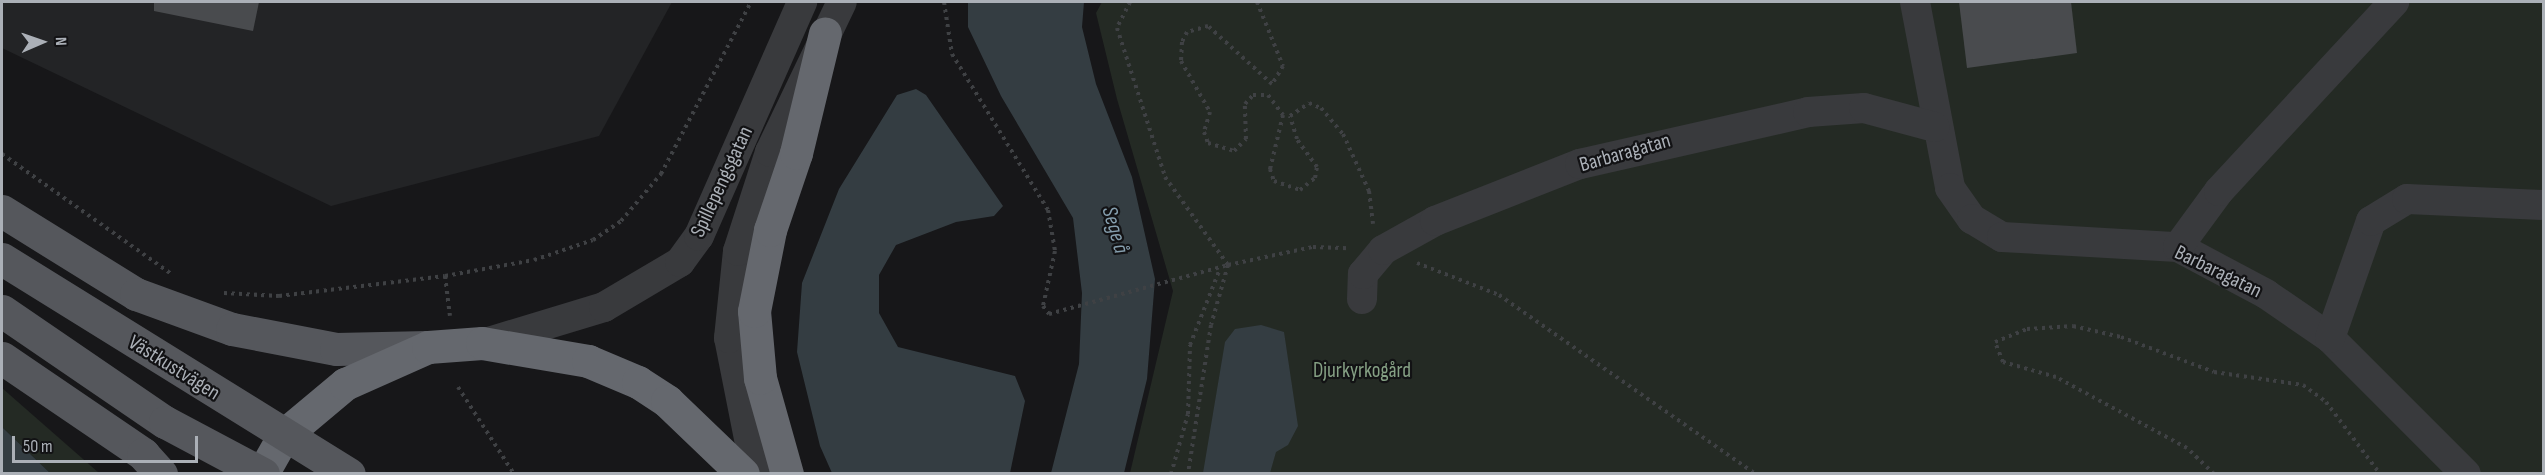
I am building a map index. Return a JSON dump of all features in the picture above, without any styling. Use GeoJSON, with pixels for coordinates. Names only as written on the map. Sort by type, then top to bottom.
{"type":"FeatureCollection","features":[{"type":"Feature","properties":{"kind":"highway"},"geometry":{"type":"LineString","coordinates":[[787,474],[760,378],[754,311],[770,230],[796,153],[825,33]]}},
{"type":"Feature","properties":{"kind":"highway"},"geometry":{"type":"LineString","coordinates":[[262,474],[284,435],[314,406],[376,366],[428,347],[482,343],[588,361],[638,382],[685,416],[742,474]]}},
{"type":"Feature","properties":{"kind":"main road"},"geometry":{"type":"LineString","coordinates":[[2,211],[136,294],[232,329],[336,349],[428,347]]}},
{"type":"Feature","properties":{"kind":"main road","name":"Västkustvägen"},"geometry":{"type":"LineString","coordinates":[[2,259],[349,474]]}},
{"type":"Feature","properties":{"kind":"main road"},"geometry":{"type":"LineString","coordinates":[[2,311],[165,422],[262,474]]}},
{"type":"Feature","properties":{"kind":"main road"},"geometry":{"type":"LineString","coordinates":[[2,357],[143,454],[161,474]]}},
{"type":"Feature","properties":{"kind":"street","name":"Spillepengsgatan"},"geometry":{"type":"LineString","coordinates":[[482,343],[604,307],[680,262],[699,236],[802,2]]}},
{"type":"Feature","properties":{"kind":"street","name":"Spillepengsgatan"},"geometry":{"type":"LineString","coordinates":[[756,474],[729,338],[738,250],[770,152],[825,33],[842,2]]}},
{"type":"Feature","properties":{"kind":"street","name":"Barbaragatan"},"geometry":{"type":"LineString","coordinates":[[1915,2],[1935,127],[1950,188],[1972,219],[2002,237],[2178,247],[2266,294],[2331,338],[2466,474]]}},
{"type":"Feature","properties":{"kind":"street"},"geometry":{"type":"LineString","coordinates":[[2178,247],[2219,191],[2394,2]]}},
{"type":"Feature","properties":{"kind":"street","name":"Barbaragatan"},"geometry":{"type":"LineString","coordinates":[[1362,299],[1363,274],[1375,241],[1569,169],[1684,136],[1809,112],[1864,108],[1935,127]]}},
{"type":"Feature","properties":{"kind":"street"},"geometry":{"type":"LineString","coordinates":[[2331,338],[2371,221],[2407,198],[2544,205]]}},
{"type":"Feature","properties":{"kind":"path"},"geometry":{"type":"LineString","coordinates":[[218,292],[279,296],[445,276],[550,256],[593,240],[621,221],[662,174],[751,2]]}},
{"type":"Feature","properties":{"kind":"path"},"geometry":{"type":"LineString","coordinates":[[944,2],[952,54],[1048,210],[1055,251],[1044,306],[1049,314],[1219,270],[1228,265],[1313,247],[1375,241],[1499,295],[1756,474]]}},
{"type":"Feature","properties":{"kind":"path"},"geometry":{"type":"LineString","coordinates":[[1130,2],[1117,28],[1165,177],[1228,265]]}},
{"type":"Feature","properties":{"kind":"path"},"geometry":{"type":"LineString","coordinates":[[1257,2],[1283,66],[1272,84],[1208,26],[1187,32],[1182,42],[1181,62],[1210,112],[1204,132],[1208,142],[1234,151],[1246,139],[1245,104],[1253,95],[1268,95],[1283,115],[1270,169],[1274,181],[1300,190],[1315,178],[1317,166],[1297,139],[1290,116],[1308,103],[1321,108],[1343,134],[1369,191],[1375,241]]}},
{"type":"Feature","properties":{"kind":"path"},"geometry":{"type":"LineString","coordinates":[[2,154],[180,279]]}},
{"type":"Feature","properties":{"kind":"path"},"geometry":{"type":"LineString","coordinates":[[1188,474],[1211,325],[1228,265]]}},
{"type":"Feature","properties":{"kind":"path"},"geometry":{"type":"LineString","coordinates":[[1171,474],[1188,414],[1190,345],[1219,270]]}},
{"type":"Feature","properties":{"kind":"path"},"geometry":{"type":"LineString","coordinates":[[445,276],[450,317]]}},
{"type":"Feature","properties":{"kind":"path"},"geometry":{"type":"LineString","coordinates":[[2214,474],[2187,448],[2056,377],[2003,362],[1995,342],[2028,329],[2073,326],[2121,337],[2214,372],[2303,385],[2326,402],[2380,474]]}},
{"type":"Feature","properties":{"kind":"path"},"geometry":{"type":"LineString","coordinates":[[458,387],[514,474]]}},
{"type":"Feature","properties":{"kind":"shaded area"},"geometry":{"type":"Polygon","coordinates":[[[2,2],[672,2],[599,136],[331,206],[2,48],[2,2]]]}},
{"type":"Feature","properties":{"kind":"green space","name":"Djurkyrkogård"},"geometry":{"type":"Polygon","coordinates":[[[1102,2],[2543,2],[2543,473],[1130,473],[1173,291],[1117,99],[1096,13],[1102,2]]]}},
{"type":"Feature","properties":{"kind":"green space"},"geometry":{"type":"Polygon","coordinates":[[[2,388],[99,473],[50,473],[2,427],[2,388]]]}},
{"type":"Feature","properties":{"kind":"water","name":"Sege å"},"geometry":{"type":"Polygon","coordinates":[[[968,2],[1084,2],[1082,27],[1096,84],[1132,177],[1155,279],[1147,379],[1124,473],[1051,473],[1079,364],[1082,293],[1073,218],[1001,96],[968,27],[968,2]]]}},
{"type":"Feature","properties":{"kind":"water"},"geometry":{"type":"Polygon","coordinates":[[[916,89],[926,95],[1003,206],[994,216],[956,222],[896,245],[879,275],[879,313],[898,347],[1015,376],[1025,401],[1010,473],[832,473],[820,446],[797,352],[802,283],[839,189],[897,95],[916,89]]]}},
{"type":"Feature","properties":{"kind":"water"},"geometry":{"type":"Polygon","coordinates":[[[1261,325],[1284,332],[1298,426],[1288,445],[1276,452],[1270,473],[1203,473],[1225,342],[1235,329],[1261,325]]]}},
{"type":"Feature","properties":{"kind":"water"},"geometry":{"type":"Polygon","coordinates":[[[2,427],[50,473],[2,473],[2,427]]]}},
{"type":"Feature","properties":{"kind":"building"},"geometry":{"type":"Polygon","coordinates":[[[154,2],[259,2],[253,31],[154,11],[154,2]]]}},
{"type":"Feature","properties":{"kind":"building"},"geometry":{"type":"Polygon","coordinates":[[[1959,2],[2071,2],[2077,53],[1967,68],[1959,2]]]}}]}
